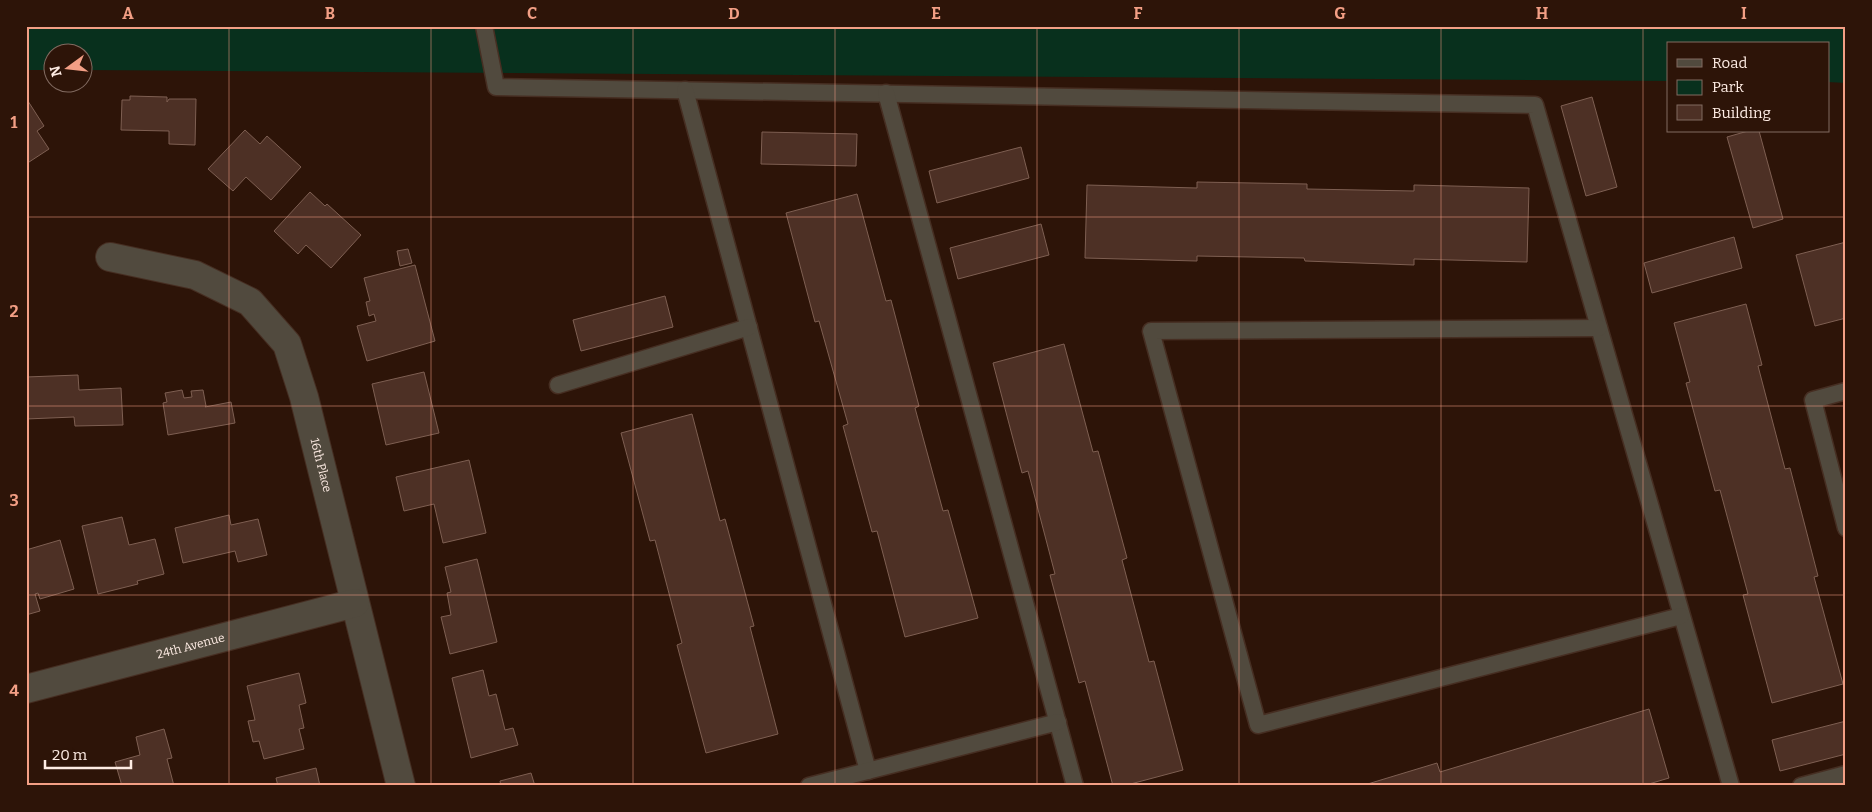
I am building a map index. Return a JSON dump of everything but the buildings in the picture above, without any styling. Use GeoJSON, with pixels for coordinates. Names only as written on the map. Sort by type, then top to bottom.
{"type":"FeatureCollection","features":[{"type":"Feature","properties":{"kind":"street","name":"16th Place"},"geometry":{"type":"LineString","coordinates":[[110,257],[195,275],[250,302],[286,344],[304,397],[400,786]]}},
{"type":"Feature","properties":{"kind":"street","name":"24th Avenue"},"geometry":{"type":"LineString","coordinates":[[26,689],[355,603]]}},
{"type":"Feature","properties":{"kind":"lane"},"geometry":{"type":"LineString","coordinates":[[484,26],[496,86],[1535,105],[1731,786]]}},
{"type":"Feature","properties":{"kind":"lane"},"geometry":{"type":"LineString","coordinates":[[685,90],[868,770]]}},
{"type":"Feature","properties":{"kind":"lane"},"geometry":{"type":"LineString","coordinates":[[886,93],[1075,786]]}},
{"type":"Feature","properties":{"kind":"lane"},"geometry":{"type":"LineString","coordinates":[[558,385],[749,327]]}},
{"type":"Feature","properties":{"kind":"lane"},"geometry":{"type":"LineString","coordinates":[[1599,328],[1151,331],[1258,725],[1681,616]]}},
{"type":"Feature","properties":{"kind":"lane"},"geometry":{"type":"LineString","coordinates":[[1846,391],[1813,400],[1846,528]]}},
{"type":"Feature","properties":{"kind":"lane"},"geometry":{"type":"LineString","coordinates":[[809,786],[1058,722]]}},
{"type":"Feature","properties":{"kind":"lane"},"geometry":{"type":"LineString","coordinates":[[1801,786],[1846,774]]}},
{"type":"Feature","properties":{"kind":"green space"},"geometry":{"type":"Polygon","coordinates":[[[26,26],[1846,26],[1846,83],[1830,82],[1830,42],[1667,42],[1667,81],[92,70],[92,42],[42,42],[42,70],[26,70],[26,26]]]}}]}
